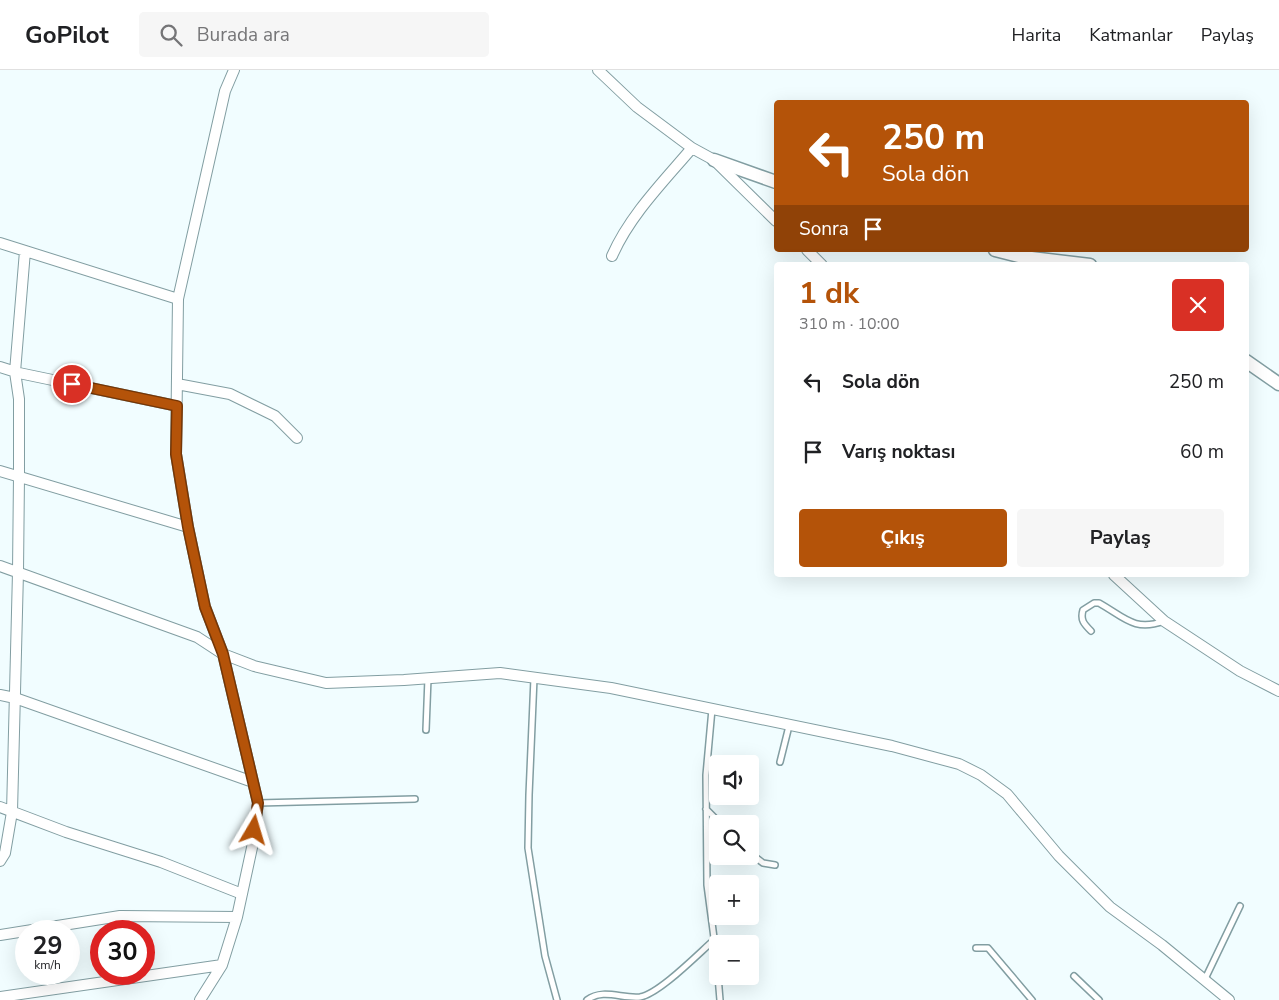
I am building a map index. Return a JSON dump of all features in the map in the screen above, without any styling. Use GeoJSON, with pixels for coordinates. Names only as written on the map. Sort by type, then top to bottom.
{"type":"FeatureCollection","features":[{"type":"Feature","properties":{"kind":"street"},"geometry":{"type":"LineString","coordinates":[[200,1000],[222,965],[237,917],[253,843],[258,803],[223,654],[205,607],[188,527],[176,454],[178,298],[225,90],[234,70]]}},
{"type":"Feature","properties":{"kind":"street"},"geometry":{"type":"LineString","coordinates":[[598,70],[637,107],[692,148],[714,160],[774,181]]}},
{"type":"Feature","properties":{"kind":"street"},"geometry":{"type":"LineString","coordinates":[[612,256],[616,246],[641,209],[692,148]]}},
{"type":"Feature","properties":{"kind":"street"},"geometry":{"type":"LineString","coordinates":[[714,160],[774,219]]}},
{"type":"Feature","properties":{"kind":"street"},"geometry":{"type":"LineString","coordinates":[[0,243],[178,298]]}},
{"type":"Feature","properties":{"kind":"street"},"geometry":{"type":"LineString","coordinates":[[0,861],[5,853],[12,812],[20,399],[15,372],[25,251]]}},
{"type":"Feature","properties":{"kind":"street"},"geometry":{"type":"LineString","coordinates":[[809,252],[819,262]]}},
{"type":"Feature","properties":{"kind":"street"},"geometry":{"type":"LineString","coordinates":[[1004,252],[1023,257],[1065,262]]}},
{"type":"Feature","properties":{"kind":"street"},"geometry":{"type":"LineString","coordinates":[[1249,362],[1279,384]]}},
{"type":"Feature","properties":{"kind":"street"},"geometry":{"type":"LineString","coordinates":[[0,367],[15,372],[177,406]]}},
{"type":"Feature","properties":{"kind":"street"},"geometry":{"type":"LineString","coordinates":[[177,384],[230,394],[275,416],[297,438]]}},
{"type":"Feature","properties":{"kind":"street"},"geometry":{"type":"LineString","coordinates":[[0,471],[188,527]]}},
{"type":"Feature","properties":{"kind":"street"},"geometry":{"type":"LineString","coordinates":[[0,566],[197,637],[223,654],[254,666],[326,683],[500,673],[611,688],[892,746],[959,764],[981,775],[1007,794],[1059,856],[1110,907],[1162,945],[1229,1000]]}},
{"type":"Feature","properties":{"kind":"street"},"geometry":{"type":"LineString","coordinates":[[1116,577],[1164,621],[1240,671],[1279,691]]}},
{"type":"Feature","properties":{"kind":"street"},"geometry":{"type":"LineString","coordinates":[[0,695],[15,698],[253,782]]}},
{"type":"Feature","properties":{"kind":"street"},"geometry":{"type":"LineString","coordinates":[[0,808],[66,832],[161,862],[242,894]]}},
{"type":"Feature","properties":{"kind":"street"},"geometry":{"type":"LineString","coordinates":[[0,935],[120,916],[237,917]]}},
{"type":"Feature","properties":{"kind":"street"},"geometry":{"type":"LineString","coordinates":[[0,996],[222,965]]}},
{"type":"Feature","properties":{"kind":"lane"},"geometry":{"type":"LineString","coordinates":[[1091,631],[1083,624],[1081,617],[1083,610],[1094,603],[1099,603],[1140,626],[1151,626],[1164,621]]}},
{"type":"Feature","properties":{"kind":"lane"},"geometry":{"type":"LineString","coordinates":[[426,730],[428,678]]}},
{"type":"Feature","properties":{"kind":"lane"},"geometry":{"type":"LineString","coordinates":[[534,678],[528,848],[545,956],[557,1000]]}},
{"type":"Feature","properties":{"kind":"lane"},"geometry":{"type":"LineString","coordinates":[[712,709],[706,775],[706,809],[707,885],[713,935]]}},
{"type":"Feature","properties":{"kind":"lane"},"geometry":{"type":"LineString","coordinates":[[780,762],[789,726]]}},
{"type":"Feature","properties":{"kind":"lane"},"geometry":{"type":"LineString","coordinates":[[258,803],[415,799]]}},
{"type":"Feature","properties":{"kind":"lane"},"geometry":{"type":"LineString","coordinates":[[706,809],[712,815]]}},
{"type":"Feature","properties":{"kind":"lane"},"geometry":{"type":"LineString","coordinates":[[759,860],[763,863],[775,865]]}},
{"type":"Feature","properties":{"kind":"lane"},"geometry":{"type":"LineString","coordinates":[[1204,980],[1240,906]]}},
{"type":"Feature","properties":{"kind":"lane"},"geometry":{"type":"LineString","coordinates":[[587,1000],[596,994],[640,997],[658,988],[709,944]]}},
{"type":"Feature","properties":{"kind":"lane"},"geometry":{"type":"LineString","coordinates":[[976,948],[988,948],[1032,1000]]}},
{"type":"Feature","properties":{"kind":"lane"},"geometry":{"type":"LineString","coordinates":[[1074,976],[1099,1000]]}},
{"type":"Feature","properties":{"kind":"lane"},"geometry":{"type":"LineString","coordinates":[[719,985],[720,1000]]}},
{"type":"Feature","properties":{"kind":"route"},"geometry":{"type":"LineString","coordinates":[[72,384],[177,406],[176,454],[188,527],[205,607],[223,654],[258,803],[254,830]]}}]}
